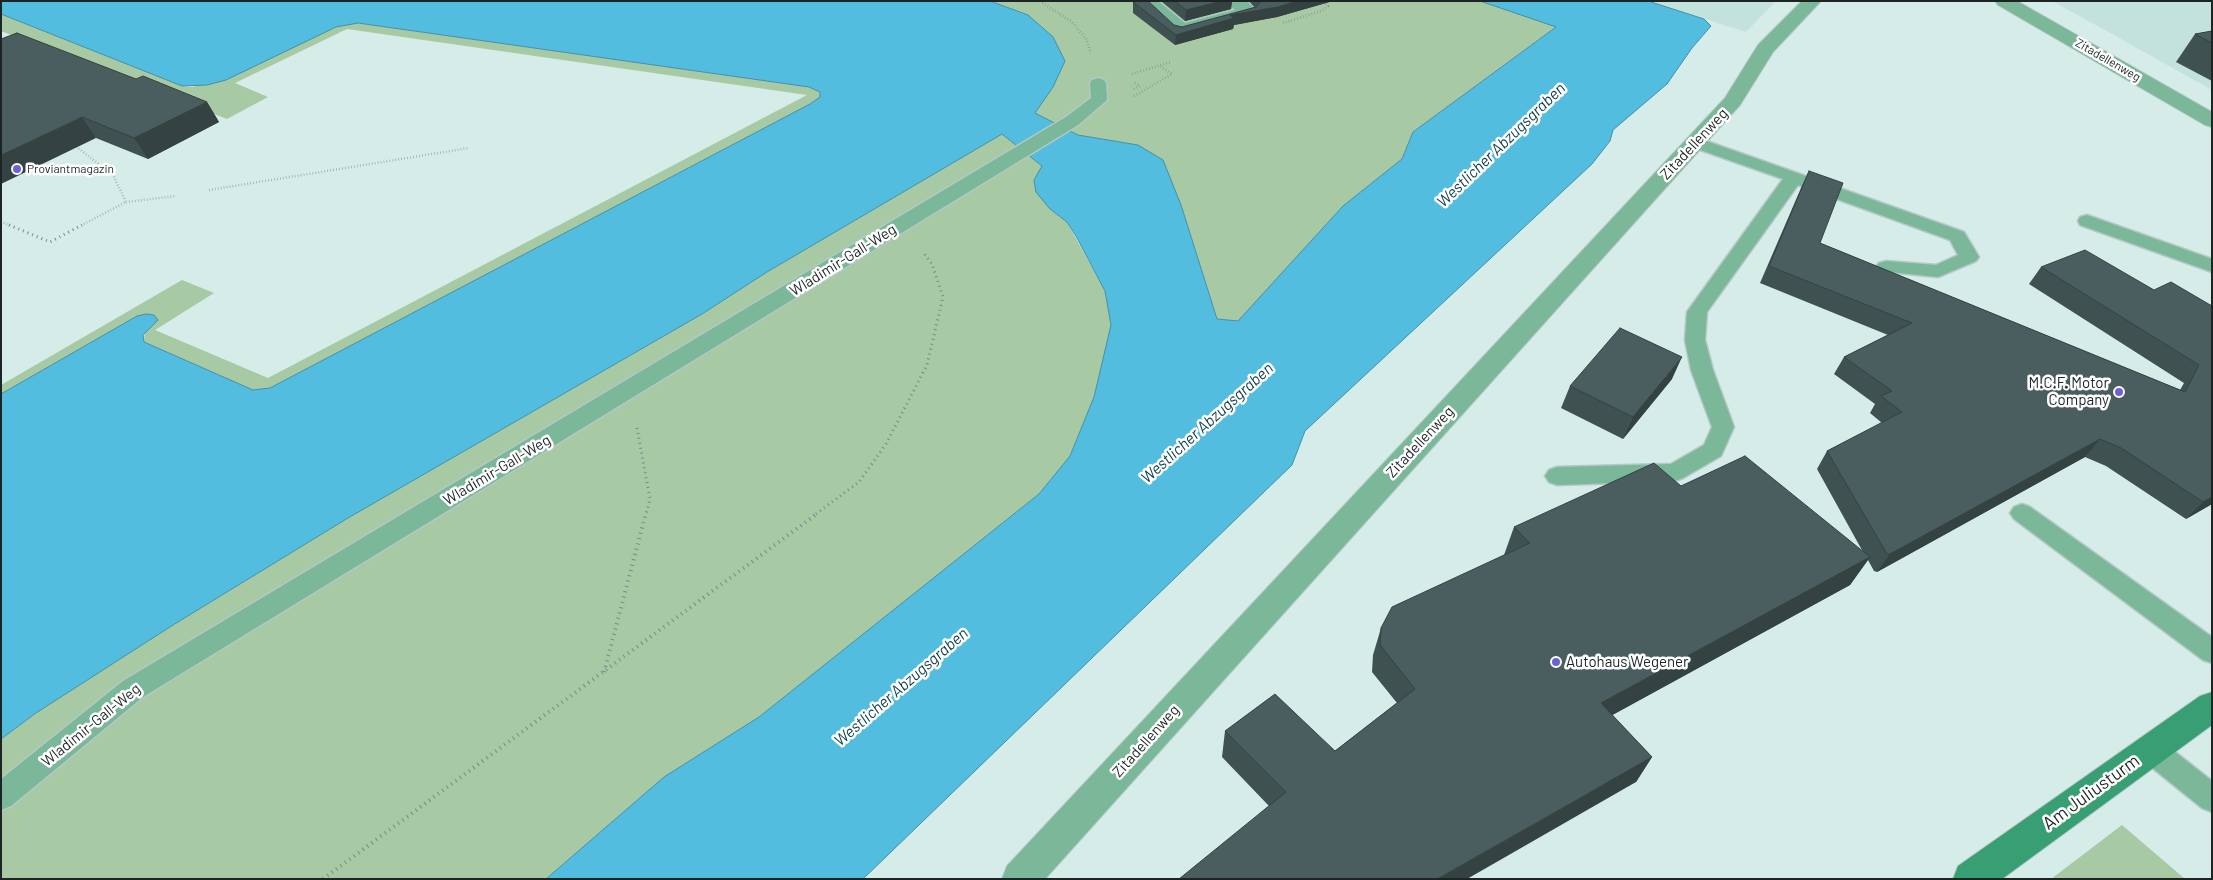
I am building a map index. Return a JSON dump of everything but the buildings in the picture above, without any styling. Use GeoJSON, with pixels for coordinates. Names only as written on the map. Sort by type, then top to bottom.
{"type":"FeatureCollection","features":[{"type":"Feature","properties":{"kind":"main road","name":"Am Juliusturm"},"geometry":{"type":"LineString","coordinates":[[1971,879],[2212,706]]}},
{"type":"Feature","properties":{"kind":"street"},"geometry":{"type":"LineString","coordinates":[[1147,1],[1182,30],[1249,12],[1235,1]]}},
{"type":"Feature","properties":{"kind":"street","name":"Zitadellenweg"},"geometry":{"type":"LineString","coordinates":[[1020,879],[1733,101],[1764,49],[1812,1]]}},
{"type":"Feature","properties":{"kind":"street","name":"Zitadellenweg"},"geometry":{"type":"LineString","coordinates":[[2004,1],[2212,122]]}},
{"type":"Feature","properties":{"kind":"lane","name":"Wladimir-Gall-Weg"},"geometry":{"type":"LineString","coordinates":[[1,797],[133,689],[1072,120],[1099,100],[1098,83]]}},
{"type":"Feature","properties":{"kind":"lane"},"geometry":{"type":"LineString","coordinates":[[1695,142],[1957,236],[1969,257],[1938,271],[1886,267]]}},
{"type":"Feature","properties":{"kind":"lane"},"geometry":{"type":"LineString","coordinates":[[1557,476],[1675,472],[1713,450],[1723,427],[1702,370],[1695,340],[1697,312],[1794,177]]}},
{"type":"Feature","properties":{"kind":"lane"},"geometry":{"type":"LineString","coordinates":[[2087,221],[2212,266]]}},
{"type":"Feature","properties":{"kind":"lane"},"geometry":{"type":"LineString","coordinates":[[2022,512],[2212,652]]}},
{"type":"Feature","properties":{"kind":"lane"},"geometry":{"type":"LineString","coordinates":[[2150,749],[2212,799]]}},
{"type":"Feature","properties":{"kind":"path"},"geometry":{"type":"LineString","coordinates":[[1040,1],[1072,22],[1086,39],[1094,61],[1098,83]]}},
{"type":"Feature","properties":{"kind":"path"},"geometry":{"type":"LineString","coordinates":[[1288,21],[1321,12],[1328,6],[1323,1]]}},
{"type":"Feature","properties":{"kind":"path"},"geometry":{"type":"LineString","coordinates":[[68,142],[113,175],[126,202]]}},
{"type":"Feature","properties":{"kind":"path"},"geometry":{"type":"LineString","coordinates":[[209,190],[469,148]]}},
{"type":"Feature","properties":{"kind":"path"},"geometry":{"type":"LineString","coordinates":[[1,222],[50,242],[126,202],[176,196]]}},
{"type":"Feature","properties":{"kind":"path"},"geometry":{"type":"LineString","coordinates":[[323,879],[859,482],[886,444],[927,365],[943,297],[932,264],[902,223]]}},
{"type":"Feature","properties":{"kind":"path"},"geometry":{"type":"LineString","coordinates":[[604,672],[650,499],[636,422],[612,400]]}},
{"type":"Feature","properties":{"kind":"shaded area"},"geometry":{"type":"Polygon","coordinates":[[[1648,1],[1776,1],[1746,32],[1648,1]]]}},
{"type":"Feature","properties":{"kind":"shaded area"},"geometry":{"type":"Polygon","coordinates":[[[2052,1],[2212,1],[2212,90],[2112,34],[2052,1]]]}},
{"type":"Feature","properties":{"kind":"green space"},"geometry":{"type":"Polygon","coordinates":[[[990,1],[1480,1],[1557,26],[1413,132],[1402,159],[1343,206],[1239,321],[1217,319],[1181,205],[1138,145],[1078,135],[1035,113],[1053,87],[1028,15],[990,1]]]}},
{"type":"Feature","properties":{"kind":"green space"},"geometry":{"type":"Polygon","coordinates":[[[1,14],[182,86],[193,87],[336,27],[358,23],[809,87],[820,92],[820,97],[810,104],[270,388],[253,390],[144,342],[146,314],[137,316],[1,394],[1,385],[182,280],[214,293],[155,330],[268,378],[807,95],[347,29],[235,83],[268,97],[227,119],[1,31],[1,14]]]}},
{"type":"Feature","properties":{"kind":"green space"},"geometry":{"type":"Polygon","coordinates":[[[1002,134],[1043,166],[1034,180],[1050,209],[1067,222],[1105,291],[1111,325],[1094,397],[1070,456],[1039,494],[759,717],[664,777],[546,879],[1,879],[1,739],[36,713],[173,625],[348,518],[702,314],[767,272],[1002,134]]]}},
{"type":"Feature","properties":{"kind":"green space"},"geometry":{"type":"Polygon","coordinates":[[[2122,825],[2185,879],[2051,879],[2122,825]]]}},
{"type":"Feature","properties":{"kind":"water","name":"Westlicher Abzugsgraben"},"geometry":{"type":"Polygon","coordinates":[[[1,1],[990,1],[1028,15],[1053,37],[1065,61],[1053,87],[1035,113],[1078,135],[1138,145],[1163,160],[1181,205],[1217,319],[1238,321],[1343,206],[1402,159],[1413,132],[1556,27],[1480,1],[1648,1],[1704,19],[1711,26],[1692,48],[1667,84],[1613,130],[1610,141],[1592,164],[1305,431],[1292,465],[863,879],[546,879],[664,777],[759,717],[1039,494],[1070,456],[1094,397],[1111,325],[1105,291],[1076,236],[1067,222],[1050,209],[1036,192],[1034,180],[1042,166],[1002,134],[767,272],[702,314],[348,518],[173,625],[36,713],[1,739],[1,394],[137,316],[146,314],[154,315],[158,320],[143,335],[144,342],[253,390],[270,388],[810,104],[820,97],[820,92],[809,87],[358,23],[336,27],[226,80],[207,85],[182,86],[1,14],[1,1]]]}},
{"type":"Feature","properties":{"kind":"place","name":"Proviantmagazin"},"geometry":{"type":"Point","coordinates":[17,169]}},
{"type":"Feature","properties":{"kind":"place","name":"M.C.F. Motor Company"},"geometry":{"type":"Point","coordinates":[2119,392]}},
{"type":"Feature","properties":{"kind":"place","name":"Autohaus Wegener"},"geometry":{"type":"Point","coordinates":[1556,662]}}]}
